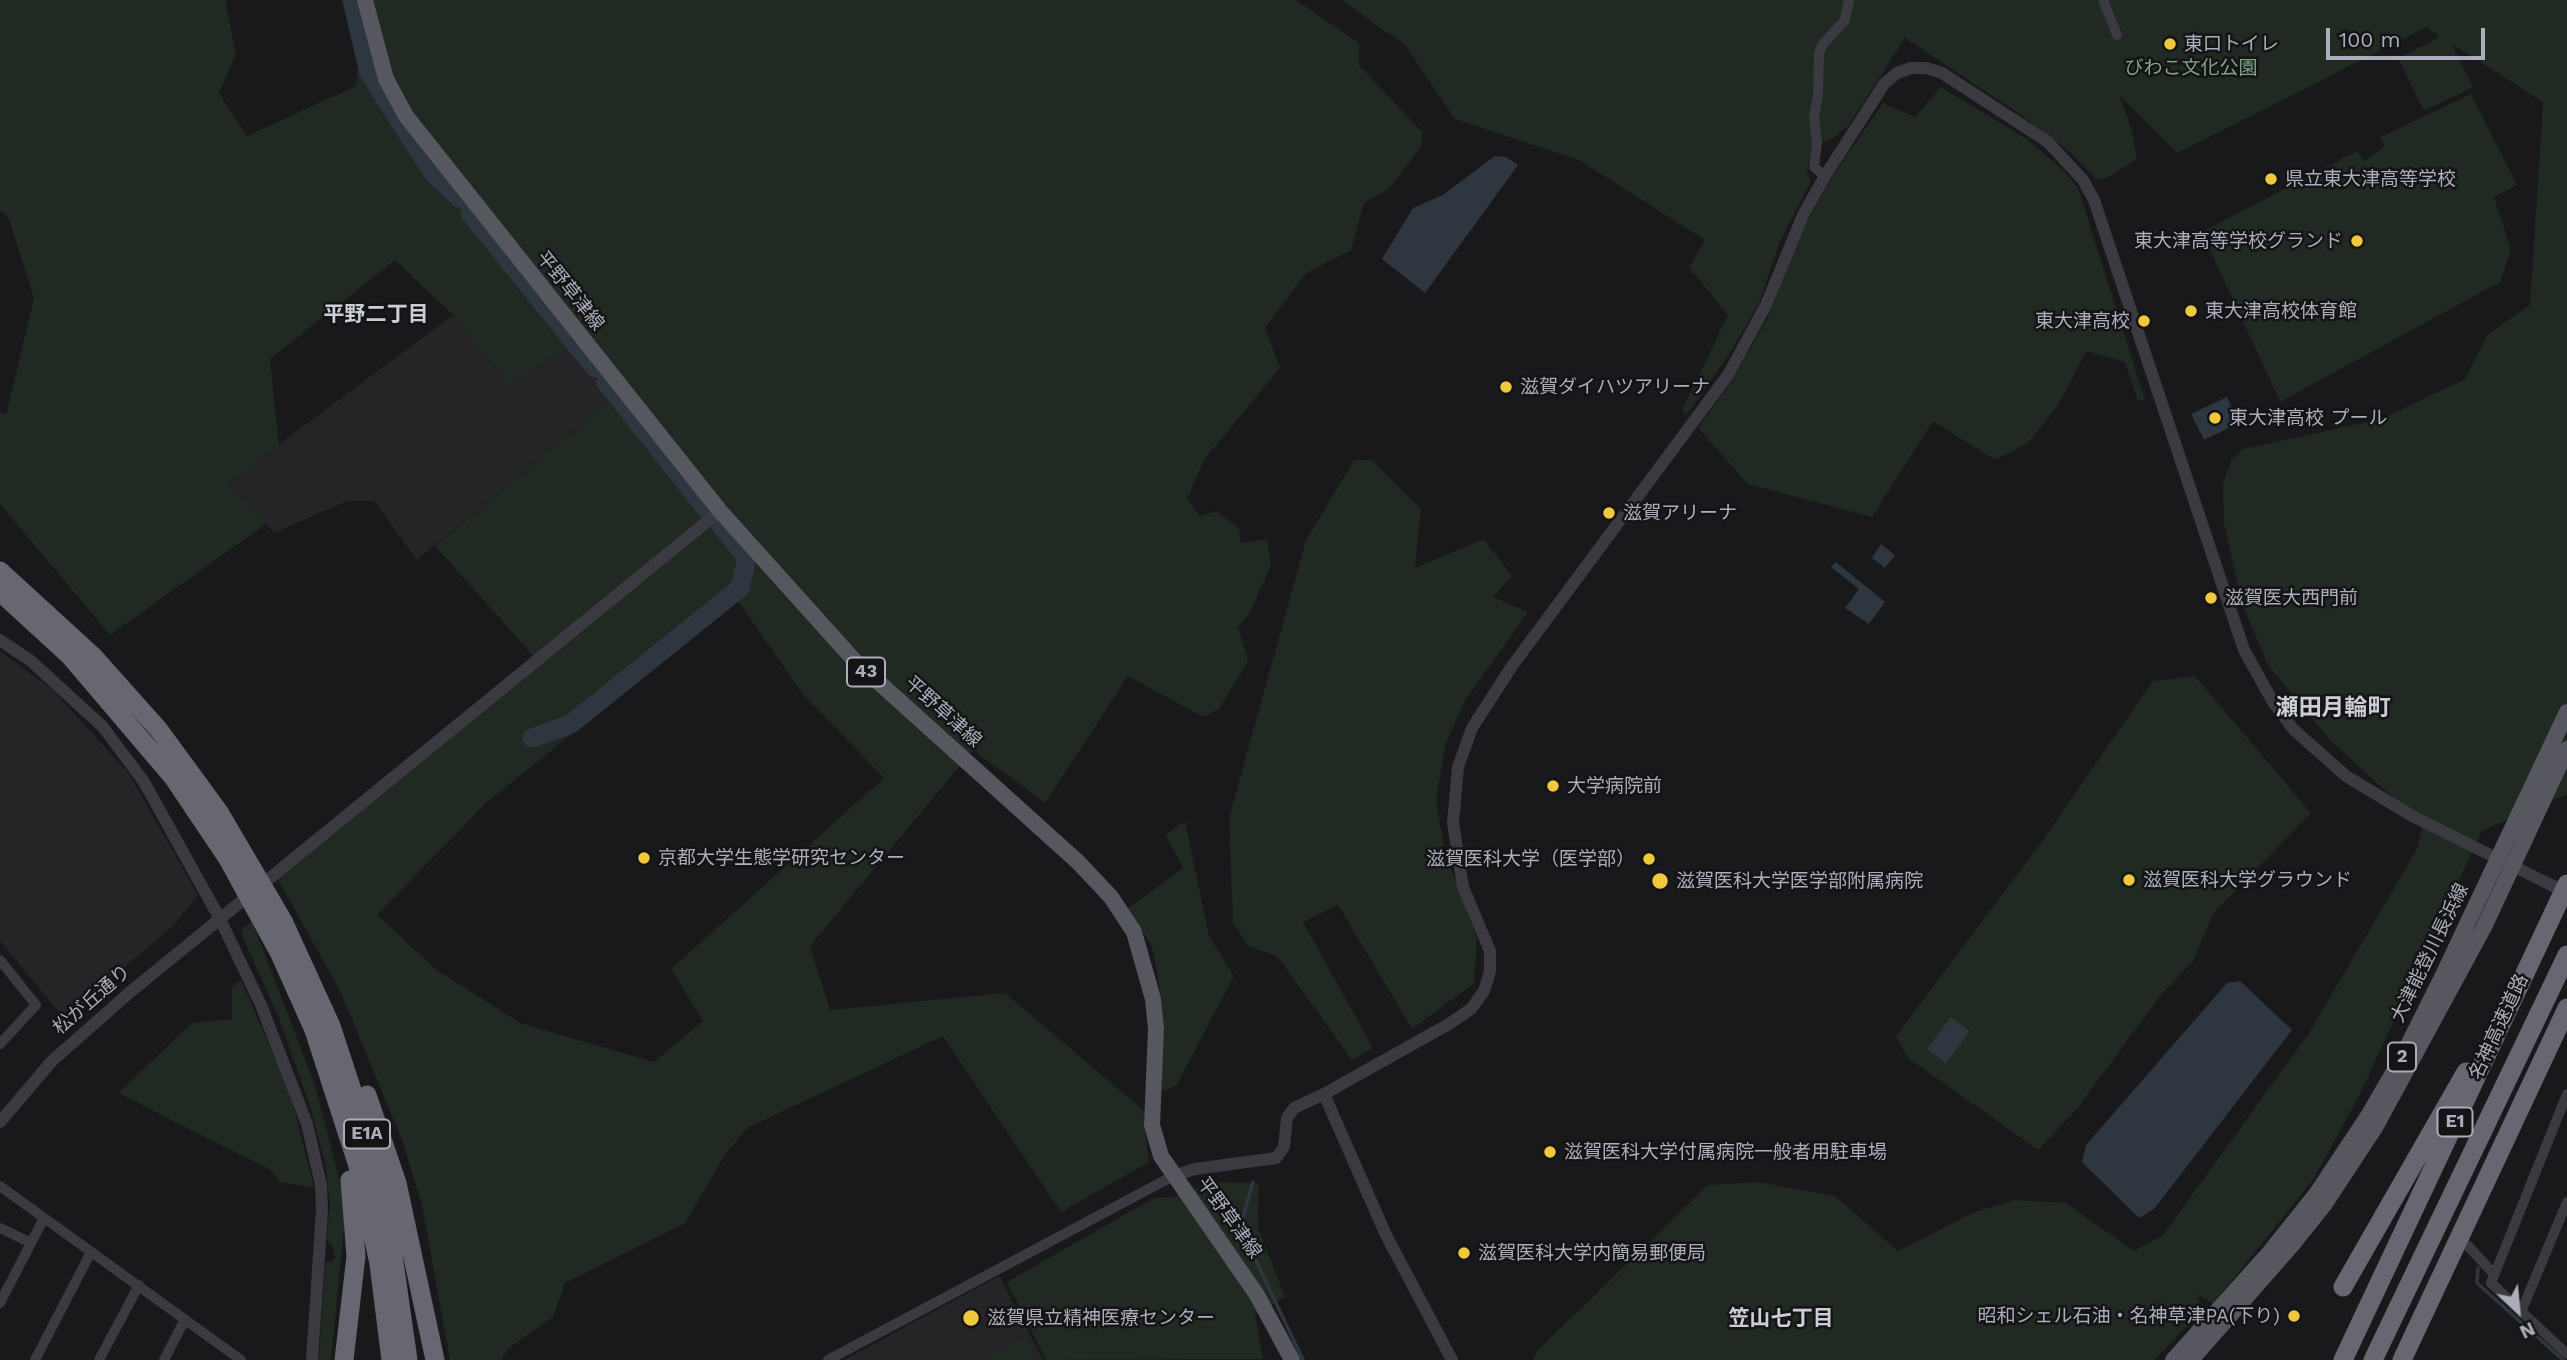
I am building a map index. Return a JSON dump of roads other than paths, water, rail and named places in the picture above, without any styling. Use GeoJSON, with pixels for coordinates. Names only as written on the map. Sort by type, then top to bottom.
{"type":"FeatureCollection","features":[{"type":"Feature","properties":{"kind":"highway","name":"E1A"},"geometry":{"type":"LineString","coordinates":[[0,571],[57,621],[125,691],[191,773],[331,1026],[368,1137],[390,1234],[408,1360]]}},
{"type":"Feature","properties":{"kind":"highway","name":"E1A"},"geometry":{"type":"LineString","coordinates":[[0,593],[70,656],[110,699],[235,855]]}},
{"type":"Feature","properties":{"kind":"highway","name":"名神高速道路"},"geometry":{"type":"LineString","coordinates":[[2343,1360],[2567,884]]}},
{"type":"Feature","properties":{"kind":"highway","name":"E1A"},"geometry":{"type":"LineString","coordinates":[[275,925],[346,1122],[379,1264],[391,1360]]}},
{"type":"Feature","properties":{"kind":"highway"},"geometry":{"type":"LineString","coordinates":[[275,925],[328,1097],[351,1185],[356,1256],[344,1360]]}},
{"type":"Feature","properties":{"kind":"highway"},"geometry":{"type":"LineString","coordinates":[[275,925],[333,1017],[375,1116],[397,1183],[435,1360]]}},
{"type":"Feature","properties":{"kind":"highway","name":"名神高速道路"},"geometry":{"type":"LineString","coordinates":[[2373,1360],[2567,955]]}},
{"type":"Feature","properties":{"kind":"highway"},"geometry":{"type":"LineString","coordinates":[[2343,1287],[2532,958]]}},
{"type":"Feature","properties":{"kind":"highway"},"geometry":{"type":"LineString","coordinates":[[2402,1360],[2567,1008]]}},
{"type":"Feature","properties":{"kind":"main road","name":"平野草津線"},"geometry":{"type":"LineString","coordinates":[[365,0],[386,79],[406,116],[720,511],[854,660],[1078,862],[1111,897],[1134,932],[1153,999],[1156,1029],[1152,1125],[1161,1156],[1257,1294],[1292,1360]]}},
{"type":"Feature","properties":{"kind":"main road","name":"大津能登川長浜線"},"geometry":{"type":"LineString","coordinates":[[2191,1360],[2260,1285],[2354,1161],[2402,1084],[2484,927],[2506,861],[2567,712]]}},
{"type":"Feature","properties":{"kind":"main road","name":"大津能登川長浜線"},"geometry":{"type":"LineString","coordinates":[[2173,1360],[2269,1253],[2317,1193],[2368,1116],[2567,750]]}},
{"type":"Feature","properties":{"kind":"street"},"geometry":{"type":"LineString","coordinates":[[1825,176],[1814,167],[1819,53],[1823,44],[1845,20],[1849,0]]}},
{"type":"Feature","properties":{"kind":"street"},"geometry":{"type":"LineString","coordinates":[[2103,0],[2117,35]]}},
{"type":"Feature","properties":{"kind":"street"},"geometry":{"type":"LineString","coordinates":[[828,1360],[1173,1176],[1195,1168],[1276,1158],[1284,1147],[1287,1118],[1294,1108],[1450,1024],[1472,1009],[1484,992],[1490,971],[1490,951],[1463,887],[1453,823],[1458,767],[1472,728],[1512,666],[1728,375],[1766,304],[1803,215],[1825,176],[1884,84],[1897,73],[1911,68],[1926,68],[1942,73],[2048,142],[2067,160],[2094,200],[2244,650],[2273,702],[2293,729],[2346,776],[2414,817],[2567,893]]}},
{"type":"Feature","properties":{"kind":"street","name":"松が丘通り"},"geometry":{"type":"LineString","coordinates":[[0,1122],[52,1060],[220,919],[720,511]]}},
{"type":"Feature","properties":{"kind":"street"},"geometry":{"type":"LineString","coordinates":[[0,640],[31,661],[103,727],[144,782],[220,919],[286,1063],[316,1160],[322,1210],[312,1360]]}},
{"type":"Feature","properties":{"kind":"street"},"geometry":{"type":"LineString","coordinates":[[0,960],[36,1005],[0,1044]]}},
{"type":"Feature","properties":{"kind":"street"},"geometry":{"type":"LineString","coordinates":[[1324,1094],[1386,1235],[1452,1360]]}},
{"type":"Feature","properties":{"kind":"street"},"geometry":{"type":"LineString","coordinates":[[2567,1094],[2491,1283],[2567,1354]]}},
{"type":"Feature","properties":{"kind":"street"},"geometry":{"type":"LineString","coordinates":[[0,1186],[186,1319],[234,1358]]}},
{"type":"Feature","properties":{"kind":"street"},"geometry":{"type":"LineString","coordinates":[[2521,1312],[2566,1208]]}},
{"type":"Feature","properties":{"kind":"street"},"geometry":{"type":"LineString","coordinates":[[0,1303],[44,1218]]}},
{"type":"Feature","properties":{"kind":"street"},"geometry":{"type":"LineString","coordinates":[[0,1228],[31,1243]]}},
{"type":"Feature","properties":{"kind":"street"},"geometry":{"type":"LineString","coordinates":[[2467,1245],[2494,1274]]}},
{"type":"Feature","properties":{"kind":"street"},"geometry":{"type":"LineString","coordinates":[[34,1360],[91,1252]]}},
{"type":"Feature","properties":{"kind":"street"},"geometry":{"type":"LineString","coordinates":[[99,1360],[138,1285]]}},
{"type":"Feature","properties":{"kind":"street"},"geometry":{"type":"LineString","coordinates":[[164,1360],[186,1319]]}},
{"type":"Feature","properties":{"kind":"waterway"},"geometry":{"type":"LineString","coordinates":[[352,0],[369,73],[432,172],[460,199]]}},
{"type":"Feature","properties":{"kind":"waterway"},"geometry":{"type":"LineString","coordinates":[[470,213],[595,368]]}},
{"type":"Feature","properties":{"kind":"waterway"},"geometry":{"type":"LineString","coordinates":[[606,382],[707,510]]}},
{"type":"Feature","properties":{"kind":"waterway"},"geometry":{"type":"LineString","coordinates":[[532,738],[571,724],[740,588],[747,558],[720,524]]}},
{"type":"Feature","properties":{"kind":"waterway"},"geometry":{"type":"LineString","coordinates":[[1253,1182],[1240,1227],[1303,1360]]}},
{"type":"Feature","properties":{"kind":"waterway"},"geometry":{"type":"LineString","coordinates":[[2478,1268],[2477,1283],[2563,1360]]}},
{"type":"Feature","properties":{"kind":"place","name":"東口トイレ"},"geometry":{"type":"Point","coordinates":[2170,44]}},
{"type":"Feature","properties":{"kind":"place","name":"県立東大津高等学校"},"geometry":{"type":"Point","coordinates":[2271,179]}},
{"type":"Feature","properties":{"kind":"place","name":"東大津高等学校グランド"},"geometry":{"type":"Point","coordinates":[2357,241]}},
{"type":"Feature","properties":{"kind":"place","name":"東大津高校体育館"},"geometry":{"type":"Point","coordinates":[2191,311]}},
{"type":"Feature","properties":{"kind":"place","name":"東大津高校"},"geometry":{"type":"Point","coordinates":[2144,321]}},
{"type":"Feature","properties":{"kind":"place","name":"滋賀ダイハツアリーナ"},"geometry":{"type":"Point","coordinates":[1506,387]}},
{"type":"Feature","properties":{"kind":"place","name":"東大津高校 プール"},"geometry":{"type":"Point","coordinates":[2215,418]}},
{"type":"Feature","properties":{"kind":"place","name":"滋賀アリーナ"},"geometry":{"type":"Point","coordinates":[1609,513]}},
{"type":"Feature","properties":{"kind":"place","name":"滋賀医大西門前"},"geometry":{"type":"Point","coordinates":[2211,598]}},
{"type":"Feature","properties":{"kind":"place","name":"大学病院前"},"geometry":{"type":"Point","coordinates":[1553,786]}},
{"type":"Feature","properties":{"kind":"place","name":"京都大学生態学研究センター"},"geometry":{"type":"Point","coordinates":[644,858]}},
{"type":"Feature","properties":{"kind":"place","name":"滋賀医科大学（医学部）"},"geometry":{"type":"Point","coordinates":[1649,859]}},
{"type":"Feature","properties":{"kind":"place","name":"滋賀医科大学グラウンド"},"geometry":{"type":"Point","coordinates":[2129,880]}},
{"type":"Feature","properties":{"kind":"place","name":"滋賀医科大学医学部附属病院"},"geometry":{"type":"Point","coordinates":[1660,881]}},
{"type":"Feature","properties":{"kind":"place","name":"滋賀医科大学付属病院一般者用駐車場"},"geometry":{"type":"Point","coordinates":[1550,1152]}},
{"type":"Feature","properties":{"kind":"place","name":"滋賀医科大学内簡易郵便局"},"geometry":{"type":"Point","coordinates":[1464,1253]}},
{"type":"Feature","properties":{"kind":"place","name":"昭和シェル石油・名神草津PA(下り)"},"geometry":{"type":"Point","coordinates":[2294,1316]}},
{"type":"Feature","properties":{"kind":"place","name":"滋賀県立精神医療センター"},"geometry":{"type":"Point","coordinates":[971,1318]}},
{"type":"Feature","properties":{"kind":"district","name":"平野二丁目"},"geometry":{"type":"Point","coordinates":[376,315]}},
{"type":"Feature","properties":{"kind":"district","name":"瀬田月輪町"},"geometry":{"type":"Point","coordinates":[2333,708]}},
{"type":"Feature","properties":{"kind":"district","name":"笠山七丁目"},"geometry":{"type":"Point","coordinates":[1781,1319]}},
{"type":"Feature","properties":{"kind":"park label","name":"びわこ文化公園"},"geometry":{"type":"Point","coordinates":[2191,68]}}]}
